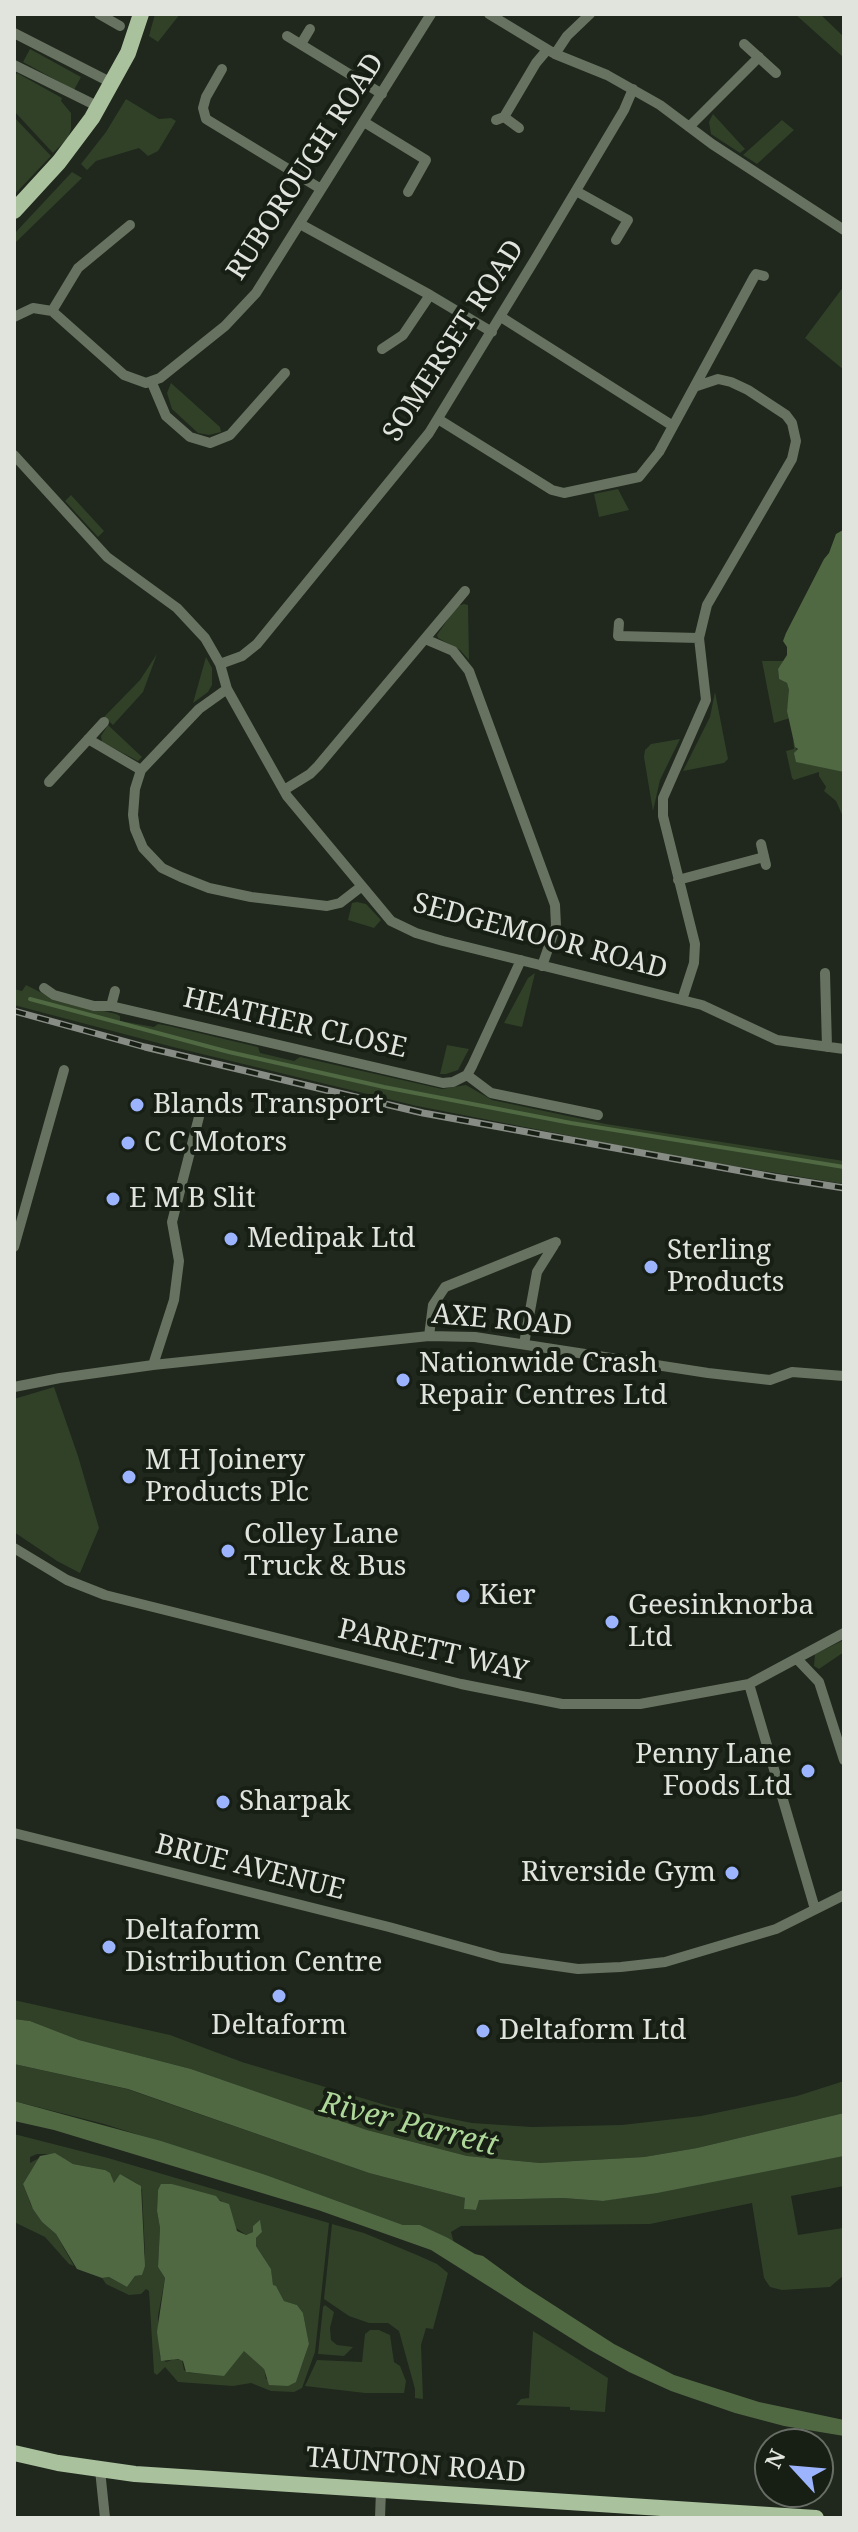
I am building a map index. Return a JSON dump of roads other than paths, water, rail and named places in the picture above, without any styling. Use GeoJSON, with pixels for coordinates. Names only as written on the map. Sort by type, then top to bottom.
{"type":"FeatureCollection","features":[{"type":"Feature","properties":{"kind":"main road"},"geometry":{"type":"LineString","coordinates":[[14,211],[59,162],[99,107],[128,53],[141,14]]}},
{"type":"Feature","properties":{"kind":"main road","name":"TAUNTON ROAD"},"geometry":{"type":"LineString","coordinates":[[14,2453],[100,2470],[816,2518]]}},
{"type":"Feature","properties":{"kind":"street"},"geometry":{"type":"LineString","coordinates":[[99,14],[120,26]]}},
{"type":"Feature","properties":{"kind":"street","name":"RUBOROUGH ROAD"},"geometry":{"type":"LineString","coordinates":[[152,383],[215,334],[256,293],[431,14]]}},
{"type":"Feature","properties":{"kind":"street"},"geometry":{"type":"LineString","coordinates":[[489,14],[551,52],[633,89],[843,229]]}},
{"type":"Feature","properties":{"kind":"street"},"geometry":{"type":"LineString","coordinates":[[519,128],[500,119],[536,63],[590,14]]}},
{"type":"Feature","properties":{"kind":"street"},"geometry":{"type":"LineString","coordinates":[[301,44],[310,29]]}},
{"type":"Feature","properties":{"kind":"street"},"geometry":{"type":"LineString","coordinates":[[14,33],[112,83]]}},
{"type":"Feature","properties":{"kind":"street"},"geometry":{"type":"LineString","coordinates":[[287,36],[382,94]]}},
{"type":"Feature","properties":{"kind":"street"},"geometry":{"type":"LineString","coordinates":[[744,44],[776,73]]}},
{"type":"Feature","properties":{"kind":"street"},"geometry":{"type":"LineString","coordinates":[[689,127],[759,57]]}},
{"type":"Feature","properties":{"kind":"street"},"geometry":{"type":"LineString","coordinates":[[14,65],[99,107]]}},
{"type":"Feature","properties":{"kind":"street"},"geometry":{"type":"LineString","coordinates":[[222,69],[206,97],[203,108],[206,119],[321,189]]}},
{"type":"Feature","properties":{"kind":"street","name":"SOMERSET ROAD"},"geometry":{"type":"LineString","coordinates":[[220,664],[242,656],[257,644],[438,419],[624,110],[633,89]]}},
{"type":"Feature","properties":{"kind":"street"},"geometry":{"type":"LineString","coordinates":[[364,122],[426,160],[408,192]]}},
{"type":"Feature","properties":{"kind":"street"},"geometry":{"type":"LineString","coordinates":[[576,191],[628,220],[616,240]]}},
{"type":"Feature","properties":{"kind":"street"},"geometry":{"type":"LineString","coordinates":[[300,224],[492,332]]}},
{"type":"Feature","properties":{"kind":"street"},"geometry":{"type":"LineString","coordinates":[[52,311],[78,268],[130,225]]}},
{"type":"Feature","properties":{"kind":"street"},"geometry":{"type":"LineString","coordinates":[[438,419],[552,490],[564,493],[639,477],[650,466],[760,275],[752,262]]}},
{"type":"Feature","properties":{"kind":"street"},"geometry":{"type":"LineString","coordinates":[[382,349],[403,335],[430,295]]}},
{"type":"Feature","properties":{"kind":"street"},"geometry":{"type":"LineString","coordinates":[[14,317],[33,308],[52,311],[116,370],[130,379],[152,383],[166,416],[195,440],[210,443],[230,435],[285,373]]}},
{"type":"Feature","properties":{"kind":"street"},"geometry":{"type":"LineString","coordinates":[[501,317],[673,426]]}},
{"type":"Feature","properties":{"kind":"street"},"geometry":{"type":"LineString","coordinates":[[682,1000],[696,954],[662,807],[665,789],[706,700],[699,638],[710,598],[792,459],[796,441],[792,423],[786,415],[748,390],[718,379],[697,386]]}},
{"type":"Feature","properties":{"kind":"street","name":"SEDGEMOOR ROAD"},"geometry":{"type":"LineString","coordinates":[[14,455],[107,557],[183,613],[205,638],[220,664],[227,689],[284,790],[383,914],[405,929],[711,1008],[777,1040],[844,1049]]}},
{"type":"Feature","properties":{"kind":"street"},"geometry":{"type":"LineString","coordinates":[[284,790],[318,766],[465,591]]}},
{"type":"Feature","properties":{"kind":"street"},"geometry":{"type":"LineString","coordinates":[[619,623],[618,641],[699,638]]}},
{"type":"Feature","properties":{"kind":"street"},"geometry":{"type":"LineString","coordinates":[[425,639],[453,651],[469,671],[555,905],[556,926],[542,966]]}},
{"type":"Feature","properties":{"kind":"street"},"geometry":{"type":"LineString","coordinates":[[227,689],[199,709],[141,770],[133,802],[135,829],[149,856],[171,873],[209,888],[251,897],[320,906],[340,903],[362,886]]}},
{"type":"Feature","properties":{"kind":"street"},"geometry":{"type":"LineString","coordinates":[[49,782],[104,722]]}},
{"type":"Feature","properties":{"kind":"street"},"geometry":{"type":"LineString","coordinates":[[88,739],[141,770]]}},
{"type":"Feature","properties":{"kind":"street"},"geometry":{"type":"LineString","coordinates":[[678,880],[765,861],[761,844]]}},
{"type":"Feature","properties":{"kind":"street"},"geometry":{"type":"LineString","coordinates":[[521,960],[514,981],[467,1075],[491,1093],[598,1115]]}},
{"type":"Feature","properties":{"kind":"street"},"geometry":{"type":"LineString","coordinates":[[825,973],[827,1047]]}},
{"type":"Feature","properties":{"kind":"street","name":"HEATHER CLOSE"},"geometry":{"type":"LineString","coordinates":[[44,988],[94,1006],[111,1006],[443,1083],[467,1075]]}},
{"type":"Feature","properties":{"kind":"street"},"geometry":{"type":"LineString","coordinates":[[111,1006],[115,991]]}},
{"type":"Feature","properties":{"kind":"street"},"geometry":{"type":"LineString","coordinates":[[14,1247],[64,1070]]}},
{"type":"Feature","properties":{"kind":"street"},"geometry":{"type":"LineString","coordinates":[[153,1365],[174,1300],[179,1261],[172,1222],[201,1109]]}},
{"type":"Feature","properties":{"kind":"street"},"geometry":{"type":"LineString","coordinates":[[429,1336],[433,1305],[445,1287],[556,1242],[537,1272],[524,1344]]}},
{"type":"Feature","properties":{"kind":"street","name":"AXE ROAD"},"geometry":{"type":"LineString","coordinates":[[14,1387],[153,1365],[429,1336],[475,1337],[770,1380],[792,1372],[844,1376]]}},
{"type":"Feature","properties":{"kind":"street","name":"PARRETT WAY"},"geometry":{"type":"LineString","coordinates":[[14,1548],[67,1580],[105,1595],[446,1680],[562,1704],[640,1704],[749,1684],[844,1633]]}},
{"type":"Feature","properties":{"kind":"street"},"geometry":{"type":"LineString","coordinates":[[798,1660],[819,1682],[844,1760]]}},
{"type":"Feature","properties":{"kind":"street"},"geometry":{"type":"LineString","coordinates":[[749,1684],[815,1909]]}},
{"type":"Feature","properties":{"kind":"street","name":"BRUE AVENUE"},"geometry":{"type":"LineString","coordinates":[[14,1833],[501,1958],[578,1969],[665,1962],[776,1929],[844,1895]]}},
{"type":"Feature","properties":{"kind":"street"},"geometry":{"type":"LineString","coordinates":[[100,2470],[105,2518]]}},
{"type":"Feature","properties":{"kind":"street"},"geometry":{"type":"LineString","coordinates":[[380,2518],[381,2490]]}},
{"type":"Feature","properties":{"kind":"waterway"},"geometry":{"type":"LineString","coordinates":[[30,999],[229,1052],[384,1087],[571,1123],[844,1167]]}},
{"type":"Feature","properties":{"kind":"railway"},"geometry":{"type":"LineString","coordinates":[[14,1011],[145,1047],[423,1113],[844,1188]]}},
{"type":"Feature","properties":{"kind":"place","name":"Blands Transport"},"geometry":{"type":"Point","coordinates":[137,1105]}},
{"type":"Feature","properties":{"kind":"place","name":"C C Motors"},"geometry":{"type":"Point","coordinates":[128,1143]}},
{"type":"Feature","properties":{"kind":"place","name":"E M B Slit"},"geometry":{"type":"Point","coordinates":[113,1199]}},
{"type":"Feature","properties":{"kind":"place","name":"Medipak Ltd"},"geometry":{"type":"Point","coordinates":[231,1239]}},
{"type":"Feature","properties":{"kind":"place","name":"Sterling Products"},"geometry":{"type":"Point","coordinates":[651,1267]}},
{"type":"Feature","properties":{"kind":"place","name":"Nationwide Crash Repair Centres Ltd"},"geometry":{"type":"Point","coordinates":[403,1380]}},
{"type":"Feature","properties":{"kind":"place","name":"M H Joinery Products Plc"},"geometry":{"type":"Point","coordinates":[129,1477]}},
{"type":"Feature","properties":{"kind":"place","name":"Colley Lane Truck & Bus"},"geometry":{"type":"Point","coordinates":[228,1551]}},
{"type":"Feature","properties":{"kind":"place","name":"Kier"},"geometry":{"type":"Point","coordinates":[463,1596]}},
{"type":"Feature","properties":{"kind":"place","name":"Geesinknorba Ltd"},"geometry":{"type":"Point","coordinates":[612,1622]}},
{"type":"Feature","properties":{"kind":"place","name":"Penny Lane Foods Ltd"},"geometry":{"type":"Point","coordinates":[808,1771]}},
{"type":"Feature","properties":{"kind":"place","name":"Sharpak"},"geometry":{"type":"Point","coordinates":[223,1802]}},
{"type":"Feature","properties":{"kind":"place","name":"Riverside Gym"},"geometry":{"type":"Point","coordinates":[732,1873]}},
{"type":"Feature","properties":{"kind":"place","name":"Deltaform Distribution Centre"},"geometry":{"type":"Point","coordinates":[109,1947]}},
{"type":"Feature","properties":{"kind":"place","name":"Deltaform"},"geometry":{"type":"Point","coordinates":[279,1996]}},
{"type":"Feature","properties":{"kind":"place","name":"Deltaform Ltd"},"geometry":{"type":"Point","coordinates":[483,2031]}},
{"type":"Feature","properties":{"kind":"water label","name":"River Parrett"},"geometry":{"type":"Point","coordinates":[409,2125]}}]}
